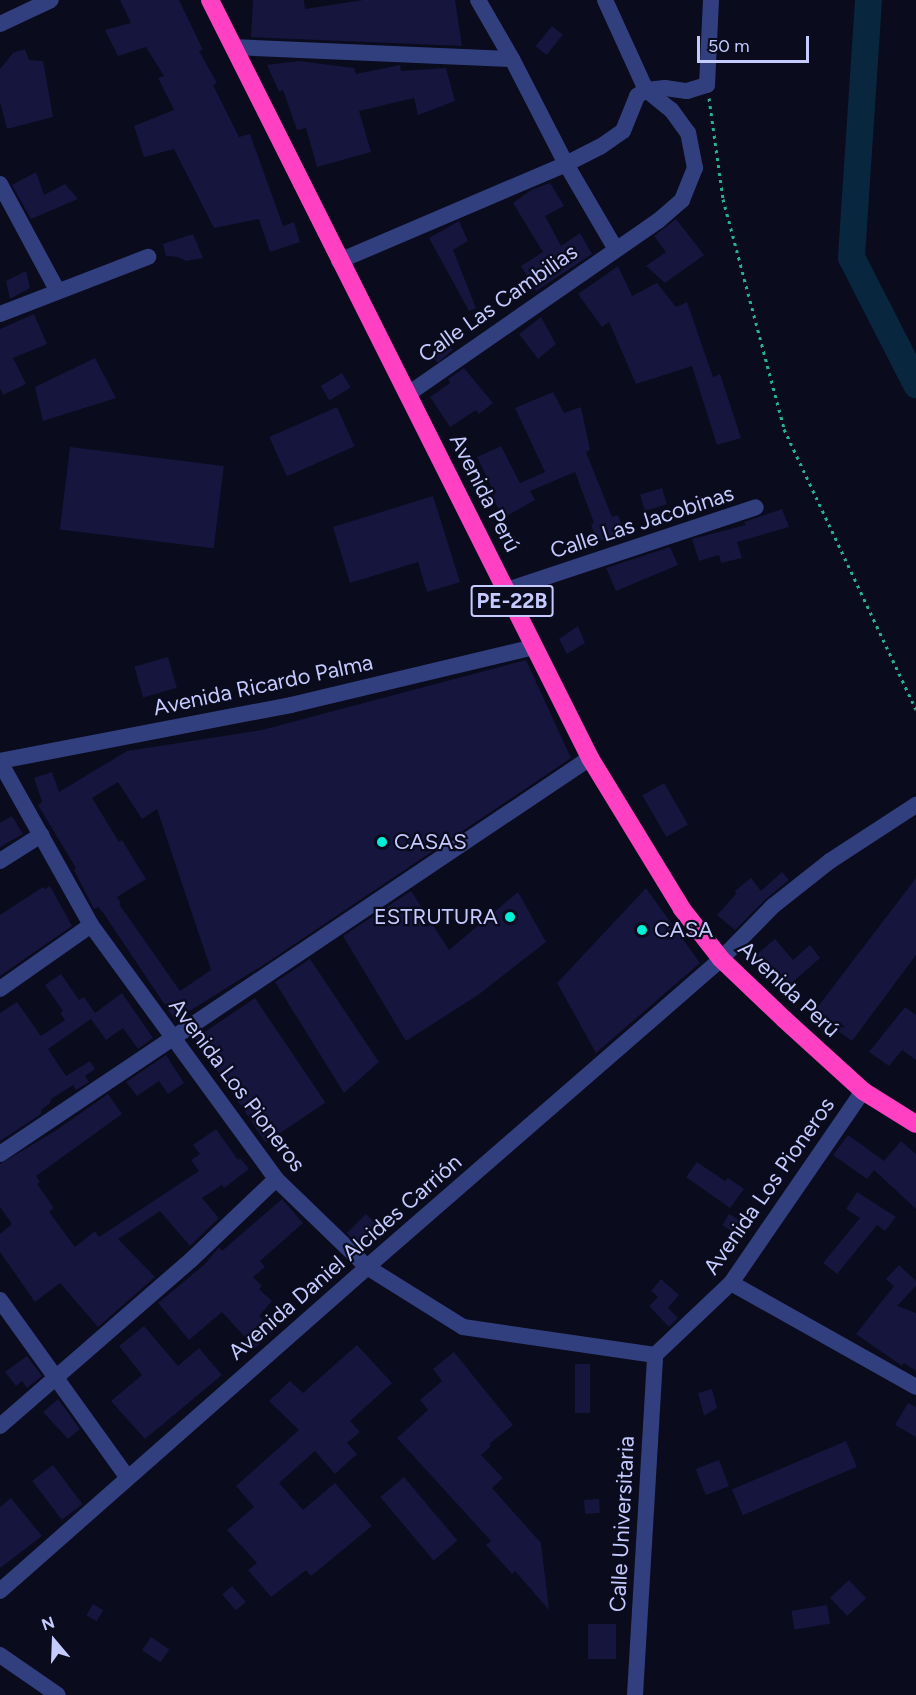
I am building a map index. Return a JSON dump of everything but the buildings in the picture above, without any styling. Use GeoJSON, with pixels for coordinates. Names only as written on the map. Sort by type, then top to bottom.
{"type":"FeatureCollection","features":[{"type":"Feature","properties":{"kind":"highway","name":"Avenida Perú"},"geometry":{"type":"LineString","coordinates":[[210,0],[590,758],[682,909],[721,960],[863,1091],[916,1124]]}},
{"type":"Feature","properties":{"kind":"street"},"geometry":{"type":"LineString","coordinates":[[0,24],[51,0]]}},
{"type":"Feature","properties":{"kind":"street"},"geometry":{"type":"LineString","coordinates":[[478,0],[512,59],[566,164],[615,248]]}},
{"type":"Feature","properties":{"kind":"street"},"geometry":{"type":"LineString","coordinates":[[605,0],[646,90]]}},
{"type":"Feature","properties":{"kind":"street"},"geometry":{"type":"LineString","coordinates":[[339,261],[566,164],[623,130],[637,96],[646,90],[665,88],[687,91],[707,85],[711,0]]}},
{"type":"Feature","properties":{"kind":"street"},"geometry":{"type":"LineString","coordinates":[[233,47],[512,59]]}},
{"type":"Feature","properties":{"kind":"street","name":"Calle Las Cambilias"},"geometry":{"type":"LineString","coordinates":[[408,394],[615,248],[658,221],[682,200],[695,168],[688,134],[671,110],[646,90]]}},
{"type":"Feature","properties":{"kind":"street"},"geometry":{"type":"LineString","coordinates":[[0,184],[57,290]]}},
{"type":"Feature","properties":{"kind":"street"},"geometry":{"type":"LineString","coordinates":[[0,314],[57,290],[148,257]]}},
{"type":"Feature","properties":{"kind":"street","name":"Calle Las Jacobinas"},"geometry":{"type":"LineString","coordinates":[[507,590],[756,507]]}},
{"type":"Feature","properties":{"kind":"street","name":"Avenida Ricardo Palma"},"geometry":{"type":"LineString","coordinates":[[0,761],[291,705],[534,647]]}},
{"type":"Feature","properties":{"kind":"street"},"geometry":{"type":"LineString","coordinates":[[0,1154],[590,758]]}},
{"type":"Feature","properties":{"kind":"street","name":"Avenida Los Pioneros"},"geometry":{"type":"LineString","coordinates":[[0,761],[91,925],[276,1179],[367,1266],[463,1327],[655,1355],[731,1283],[863,1091]]}},
{"type":"Feature","properties":{"kind":"street","name":"Avenida Daniel Alcides Carrión"},"geometry":{"type":"LineString","coordinates":[[0,1591],[367,1266],[721,960],[750,928],[797,886],[864,837],[916,805]]}},
{"type":"Feature","properties":{"kind":"street"},"geometry":{"type":"LineString","coordinates":[[0,861],[41,835]]}},
{"type":"Feature","properties":{"kind":"street"},"geometry":{"type":"LineString","coordinates":[[0,988],[91,925]]}},
{"type":"Feature","properties":{"kind":"street"},"geometry":{"type":"LineString","coordinates":[[0,1426],[191,1260],[276,1179]]}},
{"type":"Feature","properties":{"kind":"street"},"geometry":{"type":"LineString","coordinates":[[731,1283],[916,1387]]}},
{"type":"Feature","properties":{"kind":"street"},"geometry":{"type":"LineString","coordinates":[[0,1300],[128,1478]]}},
{"type":"Feature","properties":{"kind":"street","name":"Calle Universitaria"},"geometry":{"type":"LineString","coordinates":[[635,1695],[655,1355]]}},
{"type":"Feature","properties":{"kind":"street"},"geometry":{"type":"LineString","coordinates":[[0,1655],[58,1695]]}},
{"type":"Feature","properties":{"kind":"path"},"geometry":{"type":"LineString","coordinates":[[707,85],[723,199],[784,429],[916,710]]}},
{"type":"Feature","properties":{"kind":"waterway"},"geometry":{"type":"LineString","coordinates":[[868,0],[851,257],[916,384]]}},
{"type":"Feature","properties":{"kind":"place","name":"CASAS"},"geometry":{"type":"Point","coordinates":[382,842]}},
{"type":"Feature","properties":{"kind":"place","name":"ESTRUTURA"},"geometry":{"type":"Point","coordinates":[510,917]}},
{"type":"Feature","properties":{"kind":"place","name":"CASA"},"geometry":{"type":"Point","coordinates":[642,930]}}]}
